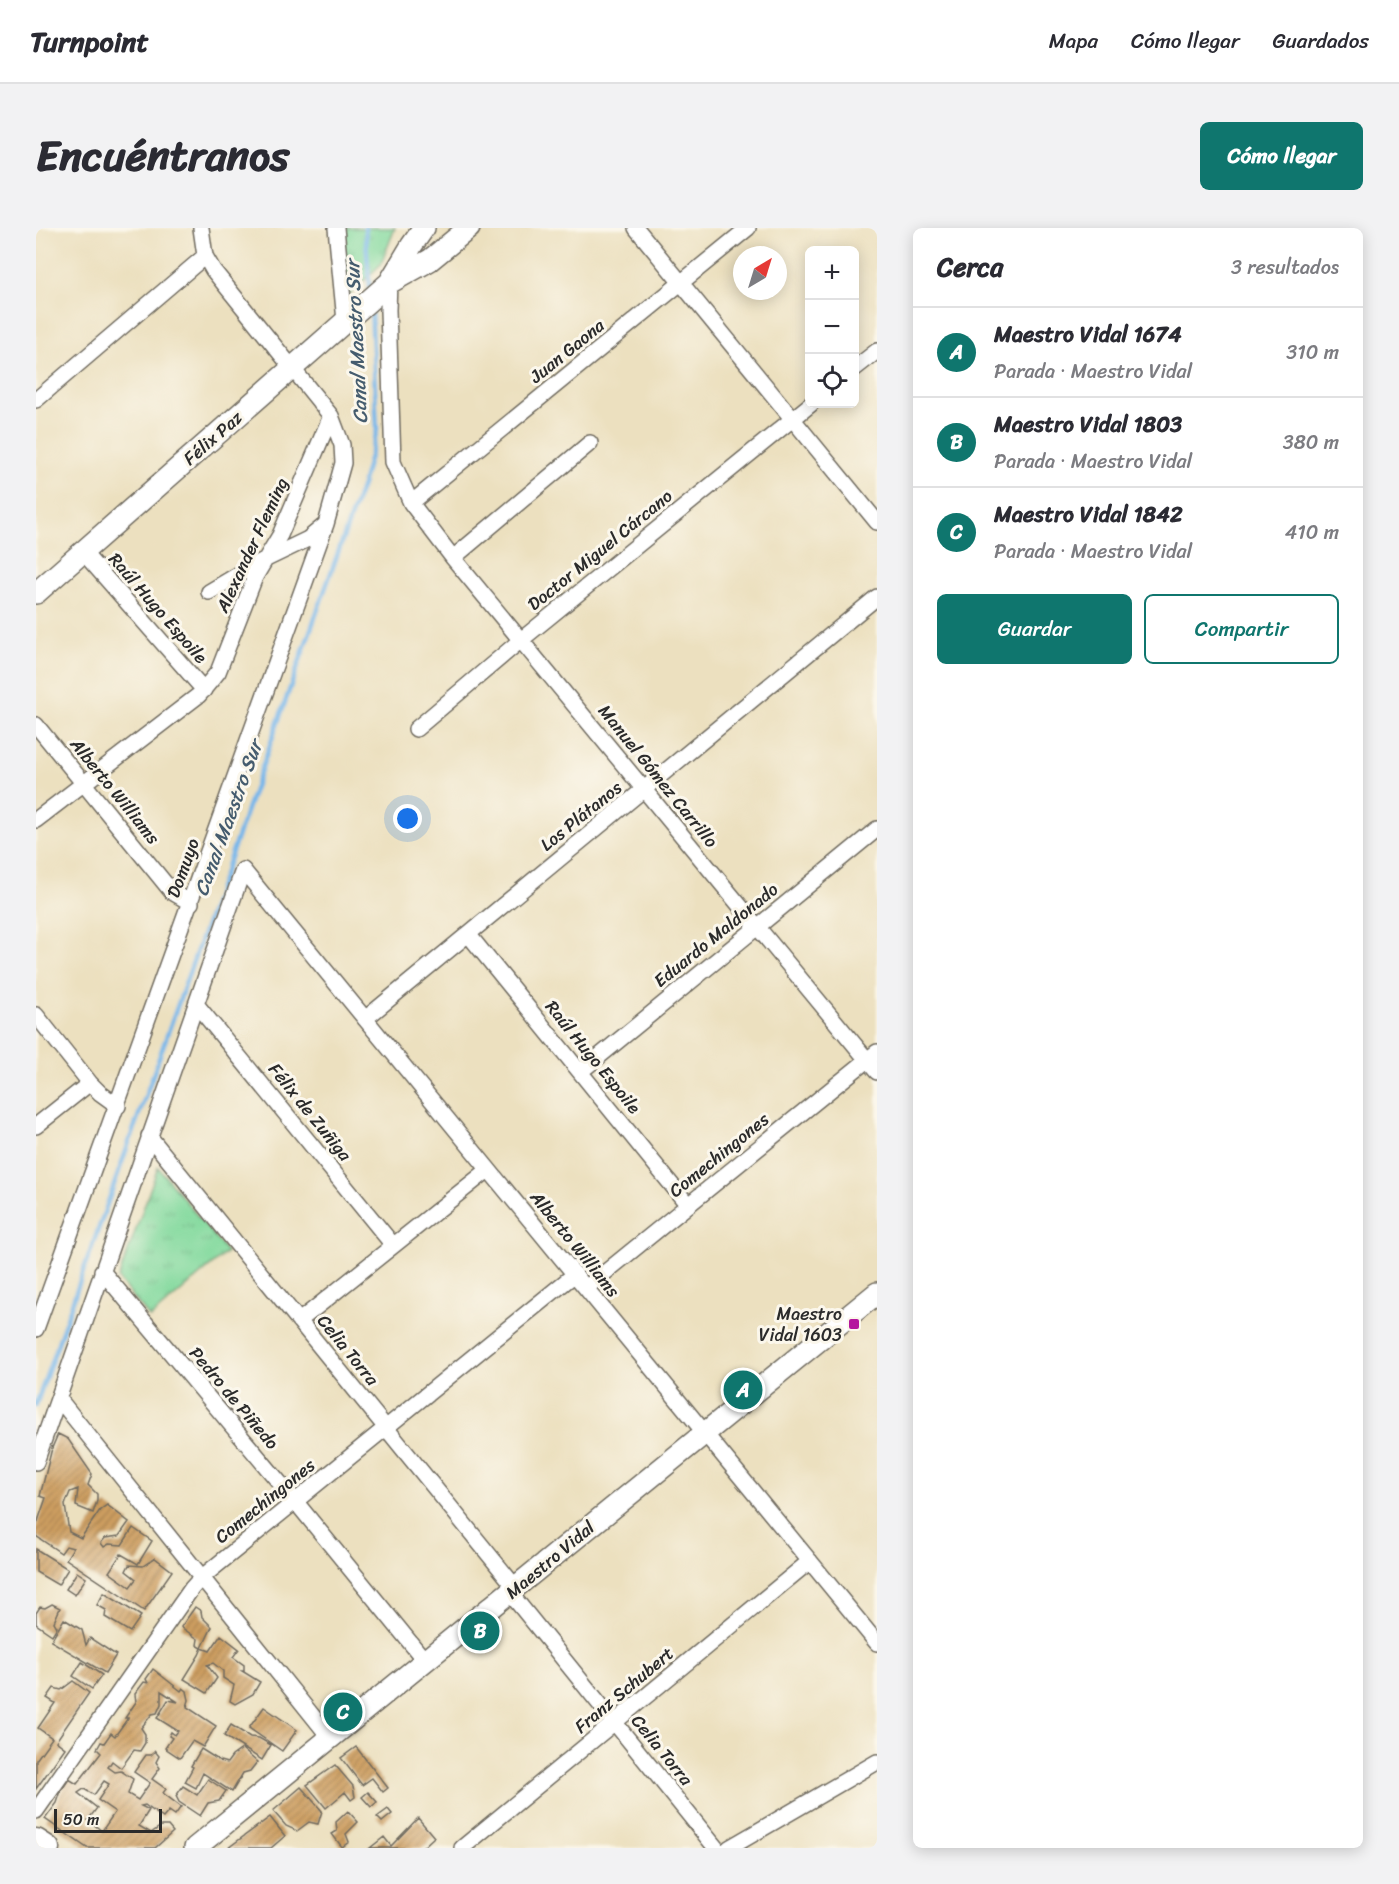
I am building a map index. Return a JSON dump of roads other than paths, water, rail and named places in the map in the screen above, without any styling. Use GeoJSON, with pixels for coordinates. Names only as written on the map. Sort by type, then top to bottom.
{"type":"FeatureCollection","features":[{"type":"Feature","properties":{"kind":"main road","name":"Félix Paz"},"geometry":{"type":"LineString","coordinates":[[389,283],[407,237],[424,228]]}},
{"type":"Feature","properties":{"kind":"main road","name":"Félix Paz"},"geometry":{"type":"LineString","coordinates":[[36,593],[389,283],[430,260],[469,228]]}},
{"type":"Feature","properties":{"kind":"main road","name":"Maestro Vidal"},"geometry":{"type":"LineString","coordinates":[[195,1848],[877,1293]]}},
{"type":"Feature","properties":{"kind":"main road"},"geometry":{"type":"LineString","coordinates":[[36,1841],[47,1848]]}},
{"type":"Feature","properties":{"kind":"street"},"geometry":{"type":"LineString","coordinates":[[36,400],[205,256],[201,228]]}},
{"type":"Feature","properties":{"kind":"street"},"geometry":{"type":"LineString","coordinates":[[336,228],[345,321]]}},
{"type":"Feature","properties":{"kind":"street"},"geometry":{"type":"LineString","coordinates":[[636,228],[877,522]]}},
{"type":"Feature","properties":{"kind":"street","name":"Juan Gaona"},"geometry":{"type":"LineString","coordinates":[[411,503],[748,228]]}},
{"type":"Feature","properties":{"kind":"street","name":"Domuyo"},"geometry":{"type":"LineString","coordinates":[[36,1329],[40,1307],[118,1106],[326,524],[343,463],[342,445],[331,416],[213,270],[205,256]]}},
{"type":"Feature","properties":{"kind":"street","name":"Manuel Gómez Carrillo"},"geometry":{"type":"LineString","coordinates":[[389,283],[393,462],[411,503],[453,558],[757,927],[872,1056],[877,1072]]}},
{"type":"Feature","properties":{"kind":"street"},"geometry":{"type":"LineString","coordinates":[[859,366],[877,351]]}},
{"type":"Feature","properties":{"kind":"street","name":"Doctor Miguel Cárcano"},"geometry":{"type":"LineString","coordinates":[[416,729],[521,640],[806,408]]}},
{"type":"Feature","properties":{"kind":"street","name":"Alexander Fleming"},"geometry":{"type":"LineString","coordinates":[[36,820],[204,690],[218,672],[255,577],[280,535],[331,416]]}},
{"type":"Feature","properties":{"kind":"street"},"geometry":{"type":"LineString","coordinates":[[453,558],[590,443]]}},
{"type":"Feature","properties":{"kind":"street"},"geometry":{"type":"LineString","coordinates":[[209,592],[265,559],[308,539],[326,524]]}},
{"type":"Feature","properties":{"kind":"street","name":"Raúl Hugo Espoile"},"geometry":{"type":"LineString","coordinates":[[83,552],[204,690]]}},
{"type":"Feature","properties":{"kind":"street","name":"Los Plátanos"},"geometry":{"type":"LineString","coordinates":[[364,1019],[877,597]]}},
{"type":"Feature","properties":{"kind":"street","name":"Alberto Williams"},"geometry":{"type":"LineString","coordinates":[[36,725],[172,892],[191,903]]}},
{"type":"Feature","properties":{"kind":"street","name":"Eduardo Maldonado"},"geometry":{"type":"LineString","coordinates":[[580,1072],[877,829]]}},
{"type":"Feature","properties":{"kind":"street","name":"Alberto Williams"},"geometry":{"type":"LineString","coordinates":[[196,1004],[243,870],[877,1642]]}},
{"type":"Feature","properties":{"kind":"street","name":"Raúl Hugo Espoile"},"geometry":{"type":"LineString","coordinates":[[468,934],[688,1205]]}},
{"type":"Feature","properties":{"kind":"street"},"geometry":{"type":"LineString","coordinates":[[36,1462],[196,1004]]}},
{"type":"Feature","properties":{"kind":"street","name":"Félix de Zuñiga"},"geometry":{"type":"LineString","coordinates":[[196,1004],[393,1245]]}},
{"type":"Feature","properties":{"kind":"street"},"geometry":{"type":"LineString","coordinates":[[36,1015],[90,1083],[118,1106]]}},
{"type":"Feature","properties":{"kind":"street","name":"Comechingones"},"geometry":{"type":"LineString","coordinates":[[586,1288],[872,1056]]}},
{"type":"Feature","properties":{"kind":"street"},"geometry":{"type":"LineString","coordinates":[[36,1126],[90,1083]]}},
{"type":"Feature","properties":{"kind":"street","name":"Celia Torra"},"geometry":{"type":"LineString","coordinates":[[149,1136],[386,1427],[716,1848]]}},
{"type":"Feature","properties":{"kind":"street"},"geometry":{"type":"LineString","coordinates":[[299,1321],[488,1170]]}},
{"type":"Feature","properties":{"kind":"street","name":"Pedro de Piñedo"},"geometry":{"type":"LineString","coordinates":[[102,1271],[295,1501],[426,1662]]}},
{"type":"Feature","properties":{"kind":"street","name":"Comechingones"},"geometry":{"type":"LineString","coordinates":[[36,1811],[201,1578],[575,1274]]}},
{"type":"Feature","properties":{"kind":"street"},"geometry":{"type":"LineString","coordinates":[[58,1399],[331,1739]]}},
{"type":"Feature","properties":{"kind":"street","name":"Franz Schubert"},"geometry":{"type":"LineString","coordinates":[[462,1848],[810,1561]]}},
{"type":"Feature","properties":{"kind":"street"},"geometry":{"type":"LineString","coordinates":[[729,1848],[877,1762]]}},
{"type":"Feature","properties":{"kind":"waterway","name":"Canal Maestro Sur"},"geometry":{"type":"LineString","coordinates":[[365,228],[370,291]]}},
{"type":"Feature","properties":{"kind":"waterway","name":"Canal Maestro Sur"},"geometry":{"type":"LineString","coordinates":[[36,1405],[362,485],[377,430],[371,308]]}},
{"type":"Feature","properties":{"kind":"place","name":"Maestro Vidal 1603"},"geometry":{"type":"Point","coordinates":[854,1324]}},
{"type":"Feature","properties":{"kind":"place","name":"Maestro Vidal 1674"},"geometry":{"type":"Point","coordinates":[743,1390]}},
{"type":"Feature","properties":{"kind":"place","name":"Maestro Vidal 1803"},"geometry":{"type":"Point","coordinates":[480,1631]}},
{"type":"Feature","properties":{"kind":"place","name":"Maestro Vidal 1842"},"geometry":{"type":"Point","coordinates":[343,1712]}}]}
